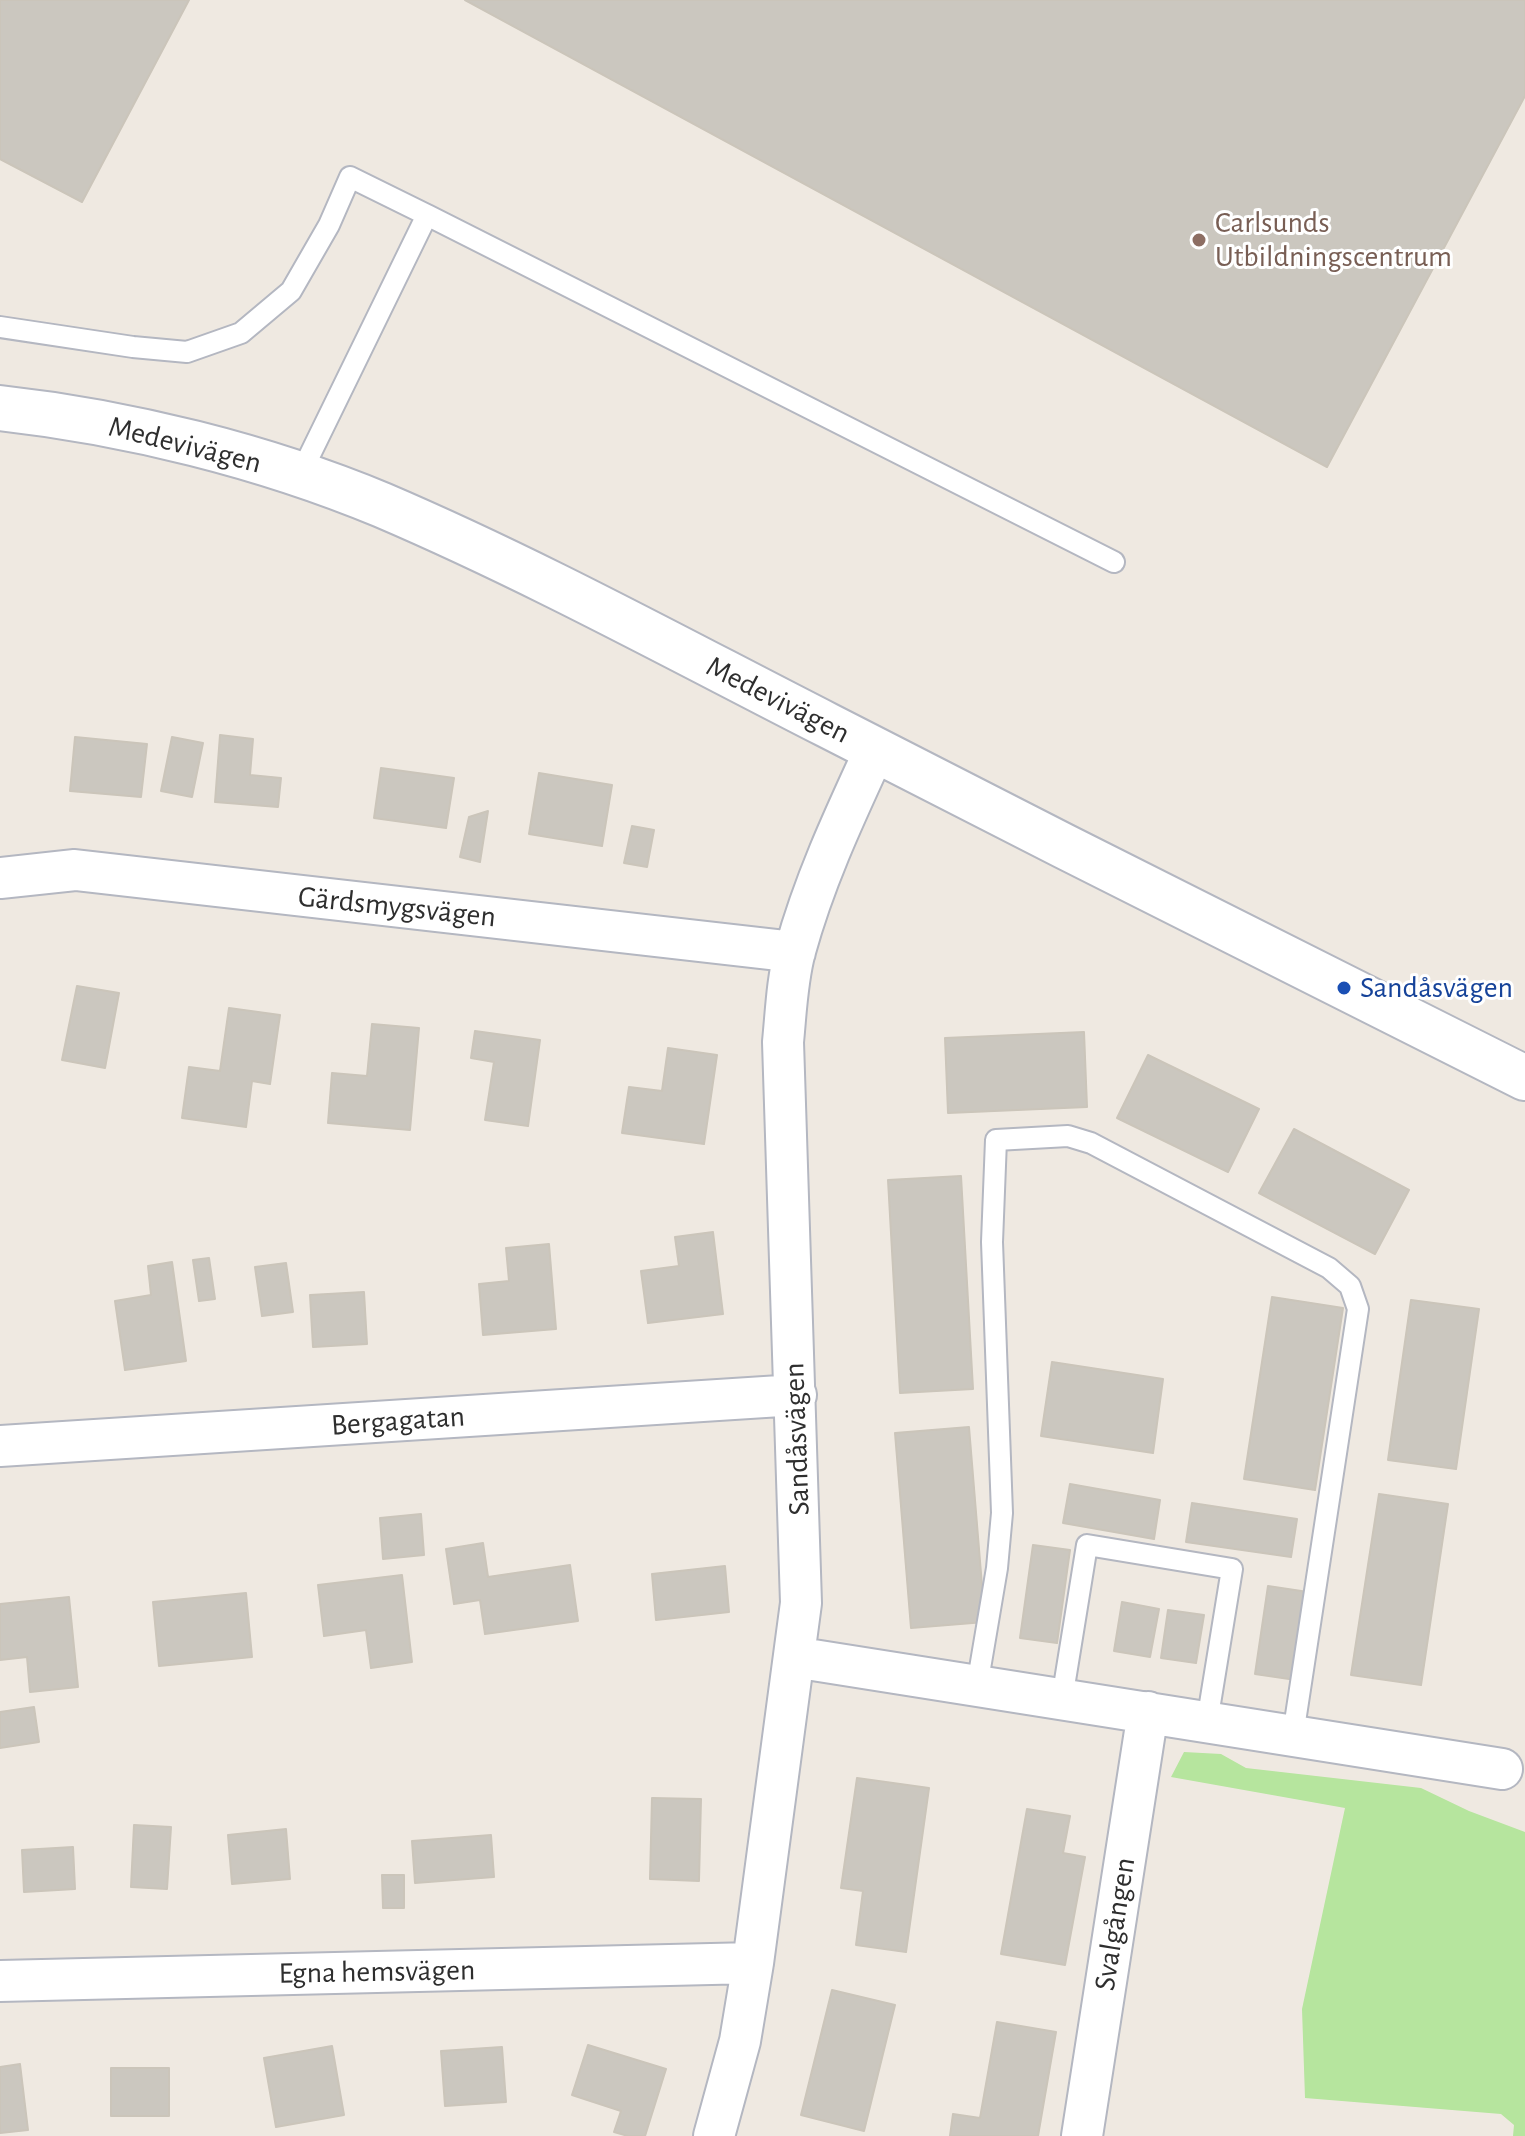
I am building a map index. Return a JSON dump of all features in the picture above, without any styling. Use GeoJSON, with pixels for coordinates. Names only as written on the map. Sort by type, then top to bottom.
{"type":"FeatureCollection","features":[{"type":"Feature","properties":{"kind":"street","name":"Medevivägen"},"geometry":{"type":"LineString","coordinates":[[0,408],[164,437],[300,475],[379,504],[476,547],[1525,1078]]}},
{"type":"Feature","properties":{"kind":"street","name":"Sandåsvägen"},"geometry":{"type":"LineString","coordinates":[[714,2136],[740,2041],[753,1963],[801,1603],[783,1042],[788,989],[795,952],[820,876],[875,750]]}},
{"type":"Feature","properties":{"kind":"street","name":"Gärdsmygsvägen"},"geometry":{"type":"LineString","coordinates":[[0,878],[75,870],[795,952]]}},
{"type":"Feature","properties":{"kind":"street","name":"Bergagatan"},"geometry":{"type":"LineString","coordinates":[[0,1446],[796,1395]]}},
{"type":"Feature","properties":{"kind":"street"},"geometry":{"type":"LineString","coordinates":[[794,1657],[1502,1769]]}},
{"type":"Feature","properties":{"kind":"street","name":"Svalgången"},"geometry":{"type":"LineString","coordinates":[[1082,2136],[1148,1712]]}},
{"type":"Feature","properties":{"kind":"street","name":"Egna hemsvägen"},"geometry":{"type":"LineString","coordinates":[[0,1981],[753,1963]]}},
{"type":"Feature","properties":{"kind":"lane"},"geometry":{"type":"LineString","coordinates":[[0,327],[187,352],[241,333],[291,291],[329,225],[350,177],[1114,562]]}},
{"type":"Feature","properties":{"kind":"lane"},"geometry":{"type":"LineString","coordinates":[[300,475],[427,215]]}},
{"type":"Feature","properties":{"kind":"lane"},"geometry":{"type":"LineString","coordinates":[[977,1686],[997,1568],[1002,1513],[992,1242],[996,1140],[1068,1136],[1091,1143],[1329,1268],[1350,1286],[1358,1309],[1293,1735]]}},
{"type":"Feature","properties":{"kind":"lane"},"geometry":{"type":"LineString","coordinates":[[1062,1699],[1087,1545],[1232,1569],[1207,1722]]}},
{"type":"Feature","properties":{"kind":"green space"},"geometry":{"type":"Polygon","coordinates":[[[1184,1752],[1221,1754],[1246,1768],[1421,1788],[1469,1811],[1525,1832],[1525,2136],[1513,2136],[1514,2125],[1501,2114],[1305,2098],[1302,2009],[1345,1808],[1171,1777],[1184,1752]]]}},
{"type":"Feature","properties":{"kind":"building"},"geometry":{"type":"Polygon","coordinates":[[[0,0],[189,0],[82,202],[0,159],[0,0]]]}},
{"type":"Feature","properties":{"kind":"building","name":"Carlsunds Utbildningscentrum"},"geometry":{"type":"Polygon","coordinates":[[[465,0],[1525,0],[1525,96],[1327,467],[465,0]]]}},
{"type":"Feature","properties":{"kind":"building"},"geometry":{"type":"Polygon","coordinates":[[[220,735],[253,739],[250,775],[281,778],[278,807],[215,802],[220,735]]]}},
{"type":"Feature","properties":{"kind":"building"},"geometry":{"type":"Polygon","coordinates":[[[75,737],[147,744],[141,797],[70,791],[75,737]]]}},
{"type":"Feature","properties":{"kind":"building"},"geometry":{"type":"Polygon","coordinates":[[[172,737],[203,743],[192,797],[161,791],[172,737]]]}},
{"type":"Feature","properties":{"kind":"building"},"geometry":{"type":"Polygon","coordinates":[[[381,768],[454,778],[446,828],[374,818],[381,768]]]}},
{"type":"Feature","properties":{"kind":"building"},"geometry":{"type":"Polygon","coordinates":[[[539,773],[612,785],[602,846],[529,834],[539,773]]]}},
{"type":"Feature","properties":{"kind":"building"},"geometry":{"type":"Polygon","coordinates":[[[488,811],[480,862],[460,857],[469,817],[488,811]]]}},
{"type":"Feature","properties":{"kind":"building"},"geometry":{"type":"Polygon","coordinates":[[[632,826],[654,830],[647,867],[624,863],[632,826]]]}},
{"type":"Feature","properties":{"kind":"building"},"geometry":{"type":"Polygon","coordinates":[[[77,986],[119,993],[105,1068],[62,1060],[77,986]]]}},
{"type":"Feature","properties":{"kind":"building"},"geometry":{"type":"Polygon","coordinates":[[[229,1008],[280,1015],[270,1084],[252,1081],[246,1127],[182,1118],[189,1067],[220,1071],[229,1008]]]}},
{"type":"Feature","properties":{"kind":"building"},"geometry":{"type":"Polygon","coordinates":[[[372,1024],[419,1028],[410,1130],[328,1123],[332,1073],[367,1076],[372,1024]]]}},
{"type":"Feature","properties":{"kind":"building"},"geometry":{"type":"Polygon","coordinates":[[[475,1031],[540,1040],[528,1126],[485,1120],[494,1062],[471,1058],[475,1031]]]}},
{"type":"Feature","properties":{"kind":"building"},"geometry":{"type":"Polygon","coordinates":[[[1084,1032],[1087,1107],[948,1113],[945,1038],[1084,1032]]]}},
{"type":"Feature","properties":{"kind":"building"},"geometry":{"type":"Polygon","coordinates":[[[668,1048],[717,1055],[704,1144],[622,1133],[629,1087],[662,1091],[668,1048]]]}},
{"type":"Feature","properties":{"kind":"building"},"geometry":{"type":"Polygon","coordinates":[[[1148,1055],[1259,1109],[1228,1172],[1117,1118],[1148,1055]]]}},
{"type":"Feature","properties":{"kind":"building"},"geometry":{"type":"Polygon","coordinates":[[[1294,1129],[1409,1190],[1375,1254],[1259,1193],[1294,1129]]]}},
{"type":"Feature","properties":{"kind":"building"},"geometry":{"type":"Polygon","coordinates":[[[961,1176],[973,1389],[900,1393],[888,1180],[961,1176]]]}},
{"type":"Feature","properties":{"kind":"building"},"geometry":{"type":"Polygon","coordinates":[[[713,1232],[723,1314],[648,1323],[641,1271],[679,1266],[675,1237],[713,1232]]]}},
{"type":"Feature","properties":{"kind":"building"},"geometry":{"type":"Polygon","coordinates":[[[549,1244],[556,1329],[483,1335],[479,1284],[509,1281],[506,1248],[549,1244]]]}},
{"type":"Feature","properties":{"kind":"building"},"geometry":{"type":"Polygon","coordinates":[[[209,1258],[215,1299],[199,1301],[193,1260],[209,1258]]]}},
{"type":"Feature","properties":{"kind":"building"},"geometry":{"type":"Polygon","coordinates":[[[172,1262],[186,1361],[125,1370],[115,1301],[151,1295],[148,1266],[172,1262]]]}},
{"type":"Feature","properties":{"kind":"building"},"geometry":{"type":"Polygon","coordinates":[[[286,1263],[293,1312],[262,1316],[255,1267],[286,1263]]]}},
{"type":"Feature","properties":{"kind":"building"},"geometry":{"type":"Polygon","coordinates":[[[364,1292],[367,1344],[313,1347],[310,1295],[364,1292]]]}},
{"type":"Feature","properties":{"kind":"building"},"geometry":{"type":"Polygon","coordinates":[[[1272,1297],[1343,1308],[1315,1490],[1244,1479],[1272,1297]]]}},
{"type":"Feature","properties":{"kind":"building"},"geometry":{"type":"Polygon","coordinates":[[[1411,1300],[1479,1309],[1456,1469],[1388,1460],[1411,1300]]]}},
{"type":"Feature","properties":{"kind":"building"},"geometry":{"type":"Polygon","coordinates":[[[1052,1362],[1163,1379],[1153,1453],[1041,1436],[1052,1362]]]}},
{"type":"Feature","properties":{"kind":"building"},"geometry":{"type":"Polygon","coordinates":[[[969,1427],[985,1622],[911,1628],[895,1433],[969,1427]]]}},
{"type":"Feature","properties":{"kind":"building"},"geometry":{"type":"Polygon","coordinates":[[[1070,1484],[1160,1500],[1154,1539],[1063,1523],[1070,1484]]]}},
{"type":"Feature","properties":{"kind":"building"},"geometry":{"type":"Polygon","coordinates":[[[1379,1494],[1448,1504],[1421,1685],[1351,1675],[1379,1494]]]}},
{"type":"Feature","properties":{"kind":"building"},"geometry":{"type":"Polygon","coordinates":[[[1192,1503],[1297,1519],[1291,1557],[1186,1542],[1192,1503]]]}},
{"type":"Feature","properties":{"kind":"building"},"geometry":{"type":"Polygon","coordinates":[[[421,1514],[424,1555],[383,1559],[380,1518],[421,1514]]]}},
{"type":"Feature","properties":{"kind":"building"},"geometry":{"type":"Polygon","coordinates":[[[483,1543],[488,1577],[570,1565],[578,1621],[485,1634],[480,1600],[454,1604],[446,1549],[483,1543]]]}},
{"type":"Feature","properties":{"kind":"building"},"geometry":{"type":"Polygon","coordinates":[[[1033,1545],[1070,1550],[1057,1643],[1020,1638],[1033,1545]]]}},
{"type":"Feature","properties":{"kind":"building"},"geometry":{"type":"Polygon","coordinates":[[[725,1566],[729,1612],[656,1620],[652,1574],[725,1566]]]}},
{"type":"Feature","properties":{"kind":"building"},"geometry":{"type":"Polygon","coordinates":[[[402,1575],[412,1662],[371,1668],[366,1630],[324,1636],[318,1585],[402,1575]]]}},
{"type":"Feature","properties":{"kind":"building"},"geometry":{"type":"Polygon","coordinates":[[[1268,1586],[1308,1592],[1296,1680],[1255,1674],[1268,1586]]]}},
{"type":"Feature","properties":{"kind":"building"},"geometry":{"type":"Polygon","coordinates":[[[246,1593],[252,1657],[159,1666],[153,1602],[246,1593]]]}},
{"type":"Feature","properties":{"kind":"building"},"geometry":{"type":"Polygon","coordinates":[[[69,1597],[78,1687],[30,1692],[27,1657],[0,1660],[0,1604],[69,1597]]]}},
{"type":"Feature","properties":{"kind":"building"},"geometry":{"type":"Polygon","coordinates":[[[1122,1602],[1159,1609],[1150,1657],[1114,1651],[1122,1602]]]}},
{"type":"Feature","properties":{"kind":"building"},"geometry":{"type":"Polygon","coordinates":[[[1168,1610],[1204,1615],[1196,1663],[1161,1658],[1168,1610]]]}},
{"type":"Feature","properties":{"kind":"building"},"geometry":{"type":"Polygon","coordinates":[[[34,1707],[39,1742],[0,1748],[0,1712],[34,1707]]]}},
{"type":"Feature","properties":{"kind":"building"},"geometry":{"type":"Polygon","coordinates":[[[857,1778],[929,1788],[906,1952],[856,1945],[863,1891],[841,1888],[857,1778]]]}},
{"type":"Feature","properties":{"kind":"building"},"geometry":{"type":"Polygon","coordinates":[[[652,1798],[701,1799],[699,1881],[650,1879],[652,1798]]]}},
{"type":"Feature","properties":{"kind":"building"},"geometry":{"type":"Polygon","coordinates":[[[1027,1809],[1070,1816],[1063,1853],[1085,1857],[1065,1965],[1001,1954],[1027,1809]]]}},
{"type":"Feature","properties":{"kind":"building"},"geometry":{"type":"Polygon","coordinates":[[[134,1825],[171,1827],[167,1889],[131,1887],[134,1825]]]}},
{"type":"Feature","properties":{"kind":"building"},"geometry":{"type":"Polygon","coordinates":[[[286,1829],[290,1879],[232,1884],[228,1835],[286,1829]]]}},
{"type":"Feature","properties":{"kind":"building"},"geometry":{"type":"Polygon","coordinates":[[[491,1835],[494,1877],[415,1883],[412,1841],[491,1835]]]}},
{"type":"Feature","properties":{"kind":"building"},"geometry":{"type":"Polygon","coordinates":[[[73,1847],[75,1889],[24,1892],[22,1850],[73,1847]]]}},
{"type":"Feature","properties":{"kind":"building"},"geometry":{"type":"Polygon","coordinates":[[[382,1875],[404,1875],[404,1908],[383,1908],[382,1875]]]}},
{"type":"Feature","properties":{"kind":"building"},"geometry":{"type":"Polygon","coordinates":[[[832,1990],[895,2005],[864,2131],[801,2115],[832,1990]]]}},
{"type":"Feature","properties":{"kind":"building"},"geometry":{"type":"Polygon","coordinates":[[[997,2022],[1056,2032],[1038,2136],[950,2136],[953,2114],[980,2118],[997,2022]]]}},
{"type":"Feature","properties":{"kind":"building"},"geometry":{"type":"Polygon","coordinates":[[[588,2045],[666,2069],[645,2136],[614,2132],[621,2111],[572,2095],[588,2045]]]}},
{"type":"Feature","properties":{"kind":"building"},"geometry":{"type":"Polygon","coordinates":[[[332,2046],[344,2115],[276,2127],[264,2058],[332,2046]]]}},
{"type":"Feature","properties":{"kind":"building"},"geometry":{"type":"Polygon","coordinates":[[[502,2047],[506,2102],[445,2106],[441,2051],[502,2047]]]}},
{"type":"Feature","properties":{"kind":"building"},"geometry":{"type":"Polygon","coordinates":[[[20,2064],[28,2130],[0,2133],[0,2067],[20,2064]]]}},
{"type":"Feature","properties":{"kind":"building"},"geometry":{"type":"Polygon","coordinates":[[[111,2068],[169,2068],[169,2116],[111,2116],[111,2068]]]}},
{"type":"Feature","properties":{"kind":"place","name":"Carlsunds Utbildningscentrum"},"geometry":{"type":"Point","coordinates":[1199,240]}},
{"type":"Feature","properties":{"kind":"place","name":"Sandåsvägen"},"geometry":{"type":"Point","coordinates":[1344,988]}}]}
